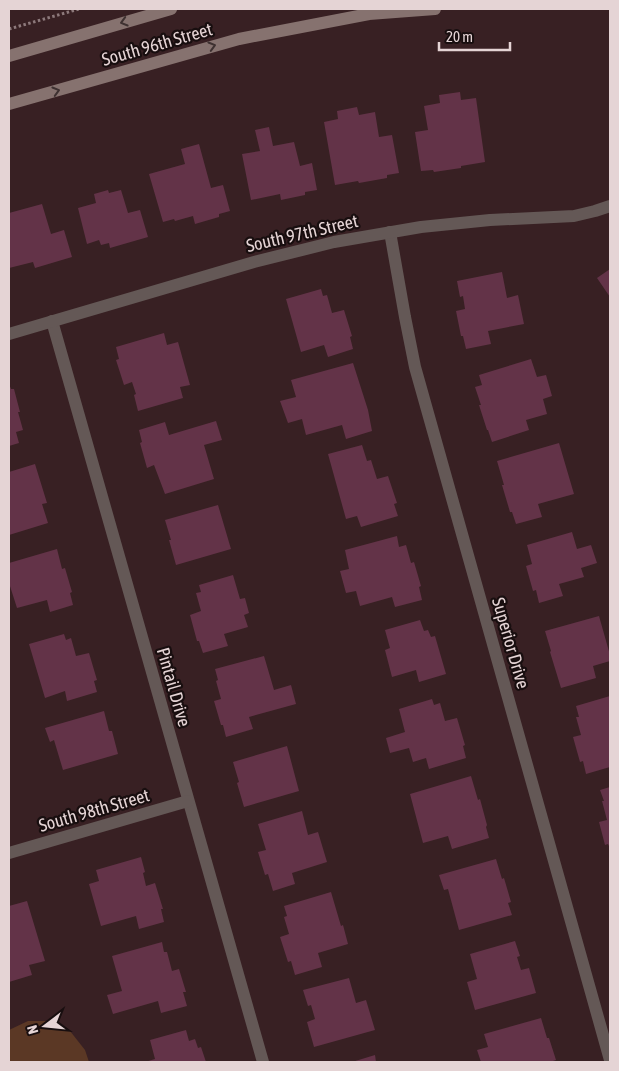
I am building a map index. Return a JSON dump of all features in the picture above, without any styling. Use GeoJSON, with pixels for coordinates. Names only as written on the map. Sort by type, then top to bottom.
{"type":"FeatureCollection","features":[{"type":"Feature","properties":{"kind":"main road","name":"South 96th Street"},"geometry":{"type":"LineString","coordinates":[[9,56],[171,9]]}},
{"type":"Feature","properties":{"kind":"main road","name":"South 96th Street"},"geometry":{"type":"LineString","coordinates":[[9,104],[239,39],[369,14],[435,9]]}},
{"type":"Feature","properties":{"kind":"street","name":"South 97th Street"},"geometry":{"type":"LineString","coordinates":[[9,334],[254,262],[334,242],[421,227],[574,216],[610,206]]}},
{"type":"Feature","properties":{"kind":"street","name":"Superior Drive"},"geometry":{"type":"LineString","coordinates":[[390,232],[415,367],[610,1060]]}},
{"type":"Feature","properties":{"kind":"street","name":"Pintail Drive"},"geometry":{"type":"LineString","coordinates":[[52,321],[263,1062]]}},
{"type":"Feature","properties":{"kind":"street","name":"South 98th Street"},"geometry":{"type":"LineString","coordinates":[[9,853],[188,801]]}},
{"type":"Feature","properties":{"kind":"path"},"geometry":{"type":"LineString","coordinates":[[9,29],[79,9]]}},
{"type":"Feature","properties":{"kind":"shaded area"},"geometry":{"type":"Polygon","coordinates":[[[28,1021],[53,1021],[70,1031],[85,1050],[89,1062],[9,1062],[9,1030],[28,1021]]]}},
{"type":"Feature","properties":{"kind":"building"},"geometry":{"type":"Polygon","coordinates":[[[460,92],[461,100],[476,98],[485,162],[434,172],[433,170],[421,171],[415,132],[428,130],[424,106],[440,103],[439,95],[460,92]]]}},
{"type":"Feature","properties":{"kind":"building"},"geometry":{"type":"Polygon","coordinates":[[[357,107],[359,115],[375,112],[379,137],[392,135],[399,173],[387,175],[387,178],[335,185],[324,122],[338,119],[337,111],[357,107]]]}},
{"type":"Feature","properties":{"kind":"building"},"geometry":{"type":"Polygon","coordinates":[[[269,127],[273,146],[294,142],[300,166],[312,163],[317,190],[305,192],[305,195],[281,200],[280,194],[251,200],[242,154],[260,151],[255,130],[269,127]]]}},
{"type":"Feature","properties":{"kind":"building"},"geometry":{"type":"Polygon","coordinates":[[[199,144],[211,188],[223,185],[230,211],[219,214],[219,217],[195,224],[193,216],[163,222],[149,174],[185,164],[181,149],[199,144]]]}},
{"type":"Feature","properties":{"kind":"building"},"geometry":{"type":"Polygon","coordinates":[[[108,190],[109,193],[121,190],[128,213],[140,210],[148,237],[110,248],[109,243],[101,245],[99,240],[87,244],[78,208],[96,203],[94,194],[108,190]]]}},
{"type":"Feature","properties":{"kind":"building"},"geometry":{"type":"Polygon","coordinates":[[[42,204],[51,234],[64,230],[72,257],[35,268],[33,262],[9,268],[9,213],[42,204]]]}},
{"type":"Feature","properties":{"kind":"building"},"geometry":{"type":"Polygon","coordinates":[[[610,269],[610,297],[597,278],[610,269]]]}},
{"type":"Feature","properties":{"kind":"building"},"geometry":{"type":"Polygon","coordinates":[[[502,272],[507,298],[518,295],[524,324],[488,331],[491,344],[466,349],[463,336],[461,336],[456,311],[465,309],[463,296],[460,297],[457,281],[502,272]]]}},
{"type":"Feature","properties":{"kind":"building"},"geometry":{"type":"Polygon","coordinates":[[[321,289],[323,296],[327,295],[332,313],[344,310],[352,336],[350,337],[353,349],[328,357],[324,345],[301,352],[286,299],[321,289]]]}},
{"type":"Feature","properties":{"kind":"building"},"geometry":{"type":"Polygon","coordinates":[[[164,333],[167,345],[178,342],[190,385],[180,387],[183,398],[138,411],[132,382],[124,385],[116,360],[119,359],[116,347],[164,333]]]}},
{"type":"Feature","properties":{"kind":"building"},"geometry":{"type":"Polygon","coordinates":[[[531,359],[537,377],[546,375],[552,396],[543,399],[547,414],[526,420],[529,430],[492,442],[475,387],[482,385],[479,375],[531,359]]]}},
{"type":"Feature","properties":{"kind":"building"},"geometry":{"type":"Polygon","coordinates":[[[353,363],[368,410],[372,431],[346,439],[342,425],[306,435],[302,419],[288,423],[280,401],[296,397],[291,380],[353,363]]]}},
{"type":"Feature","properties":{"kind":"building"},"geometry":{"type":"Polygon","coordinates":[[[9,384],[11,389],[14,389],[23,430],[16,432],[19,443],[9,446],[9,384]]]}},
{"type":"Feature","properties":{"kind":"building"},"geometry":{"type":"Polygon","coordinates":[[[216,421],[222,440],[204,445],[214,479],[165,494],[154,465],[147,468],[140,443],[142,442],[139,430],[165,422],[169,435],[216,421]]]}},
{"type":"Feature","properties":{"kind":"building"},"geometry":{"type":"Polygon","coordinates":[[[559,443],[574,494],[538,504],[542,517],[516,524],[512,512],[510,512],[497,461],[559,443]]]}},
{"type":"Feature","properties":{"kind":"building"},"geometry":{"type":"Polygon","coordinates":[[[362,445],[367,461],[371,460],[377,479],[388,476],[397,503],[394,504],[398,516],[361,527],[357,516],[346,519],[328,454],[362,445]]]}},
{"type":"Feature","properties":{"kind":"building"},"geometry":{"type":"Polygon","coordinates":[[[35,464],[47,503],[42,504],[48,523],[9,535],[9,472],[35,464]]]}},
{"type":"Feature","properties":{"kind":"building"},"geometry":{"type":"Polygon","coordinates":[[[218,505],[231,549],[176,565],[165,520],[218,505]]]}},
{"type":"Feature","properties":{"kind":"building"},"geometry":{"type":"Polygon","coordinates":[[[572,532],[577,549],[591,545],[597,563],[581,568],[584,577],[559,584],[563,596],[539,603],[536,590],[533,591],[526,566],[532,564],[527,545],[572,532]]]}},
{"type":"Feature","properties":{"kind":"building"},"geometry":{"type":"Polygon","coordinates":[[[397,536],[399,547],[406,545],[411,563],[414,562],[421,586],[419,587],[422,600],[395,607],[392,597],[360,606],[356,591],[346,593],[340,571],[349,569],[345,550],[397,536]]]}},
{"type":"Feature","properties":{"kind":"building"},"geometry":{"type":"Polygon","coordinates":[[[57,549],[62,569],[65,568],[72,592],[70,593],[73,605],[50,612],[47,600],[17,608],[9,583],[9,563],[57,549]]]}},
{"type":"Feature","properties":{"kind":"building"},"geometry":{"type":"Polygon","coordinates":[[[233,575],[240,599],[245,598],[249,613],[244,615],[248,627],[224,634],[228,646],[203,653],[199,641],[197,641],[190,615],[201,611],[196,593],[201,592],[199,585],[233,575]]]}},
{"type":"Feature","properties":{"kind":"building"},"geometry":{"type":"Polygon","coordinates":[[[599,616],[610,661],[593,666],[596,678],[561,688],[545,631],[599,616]]]}},
{"type":"Feature","properties":{"kind":"building"},"geometry":{"type":"Polygon","coordinates":[[[420,620],[424,631],[428,630],[431,637],[435,636],[446,674],[419,682],[416,670],[392,677],[385,650],[390,648],[385,630],[420,620]]]}},
{"type":"Feature","properties":{"kind":"building"},"geometry":{"type":"Polygon","coordinates":[[[64,634],[66,640],[71,638],[76,656],[89,653],[97,680],[94,681],[97,692],[67,701],[65,691],[45,698],[29,644],[64,634]]]}},
{"type":"Feature","properties":{"kind":"building"},"geometry":{"type":"Polygon","coordinates":[[[264,656],[274,690],[291,685],[296,704],[249,717],[253,729],[226,737],[214,701],[221,699],[215,669],[264,656]]]}},
{"type":"Feature","properties":{"kind":"building"},"geometry":{"type":"Polygon","coordinates":[[[610,696],[610,767],[586,774],[583,761],[580,762],[573,737],[581,735],[576,717],[579,717],[576,706],[610,696]]]}},
{"type":"Feature","properties":{"kind":"building"},"geometry":{"type":"Polygon","coordinates":[[[432,699],[434,705],[440,703],[445,721],[457,718],[465,745],[463,746],[466,758],[429,769],[426,758],[413,762],[409,748],[390,753],[386,738],[405,732],[399,709],[432,699]]]}},
{"type":"Feature","properties":{"kind":"building"},"geometry":{"type":"Polygon","coordinates":[[[104,711],[118,754],[63,770],[54,740],[50,742],[45,728],[104,711]]]}},
{"type":"Feature","properties":{"kind":"building"},"geometry":{"type":"Polygon","coordinates":[[[287,746],[299,791],[244,807],[233,762],[287,746]]]}},
{"type":"Feature","properties":{"kind":"building"},"geometry":{"type":"Polygon","coordinates":[[[471,776],[478,800],[480,799],[489,838],[452,849],[448,836],[423,843],[410,794],[471,776]]]}},
{"type":"Feature","properties":{"kind":"building"},"geometry":{"type":"Polygon","coordinates":[[[610,787],[610,848],[608,844],[605,845],[599,822],[607,820],[600,790],[610,787]]]}},
{"type":"Feature","properties":{"kind":"building"},"geometry":{"type":"Polygon","coordinates":[[[302,811],[308,835],[318,832],[327,862],[292,873],[295,884],[273,891],[268,874],[265,875],[258,852],[266,850],[258,824],[302,811]]]}},
{"type":"Feature","properties":{"kind":"building"},"geometry":{"type":"Polygon","coordinates":[[[141,857],[146,886],[155,883],[163,909],[161,909],[164,922],[139,929],[136,916],[101,926],[89,884],[99,881],[96,870],[141,857]]]}},
{"type":"Feature","properties":{"kind":"building"},"geometry":{"type":"Polygon","coordinates":[[[496,859],[511,902],[508,903],[512,915],[459,930],[448,889],[444,890],[439,875],[496,859]]]}},
{"type":"Feature","properties":{"kind":"building"},"geometry":{"type":"Polygon","coordinates":[[[331,892],[348,944],[318,953],[322,967],[295,975],[291,961],[288,962],[280,937],[289,934],[284,917],[287,916],[284,906],[331,892]]]}},
{"type":"Feature","properties":{"kind":"building"},"geometry":{"type":"Polygon","coordinates":[[[27,901],[45,961],[29,965],[32,975],[9,982],[9,906],[27,901]]]}},
{"type":"Feature","properties":{"kind":"building"},"geometry":{"type":"Polygon","coordinates":[[[515,941],[520,956],[517,957],[521,970],[529,968],[536,993],[475,1010],[467,982],[477,979],[470,954],[515,941]]]}},
{"type":"Feature","properties":{"kind":"building"},"geometry":{"type":"Polygon","coordinates":[[[162,942],[172,971],[179,969],[186,992],[183,992],[187,1006],[161,1013],[158,1001],[113,1014],[107,995],[122,991],[112,956],[162,942]]]}},
{"type":"Feature","properties":{"kind":"building"},"geometry":{"type":"Polygon","coordinates":[[[349,978],[356,1003],[366,1000],[375,1030],[314,1047],[307,1022],[315,1019],[311,1005],[308,1006],[303,990],[349,978]]]}},
{"type":"Feature","properties":{"kind":"building"},"geometry":{"type":"Polygon","coordinates":[[[541,1018],[556,1060],[553,1062],[481,1062],[477,1050],[488,1047],[484,1034],[541,1018]]]}},
{"type":"Feature","properties":{"kind":"building"},"geometry":{"type":"Polygon","coordinates":[[[186,1030],[189,1041],[195,1039],[198,1048],[201,1047],[206,1062],[145,1062],[155,1059],[150,1040],[186,1030]]]}},
{"type":"Feature","properties":{"kind":"building"},"geometry":{"type":"Polygon","coordinates":[[[375,1055],[376,1062],[352,1062],[375,1055]]]}}]}
